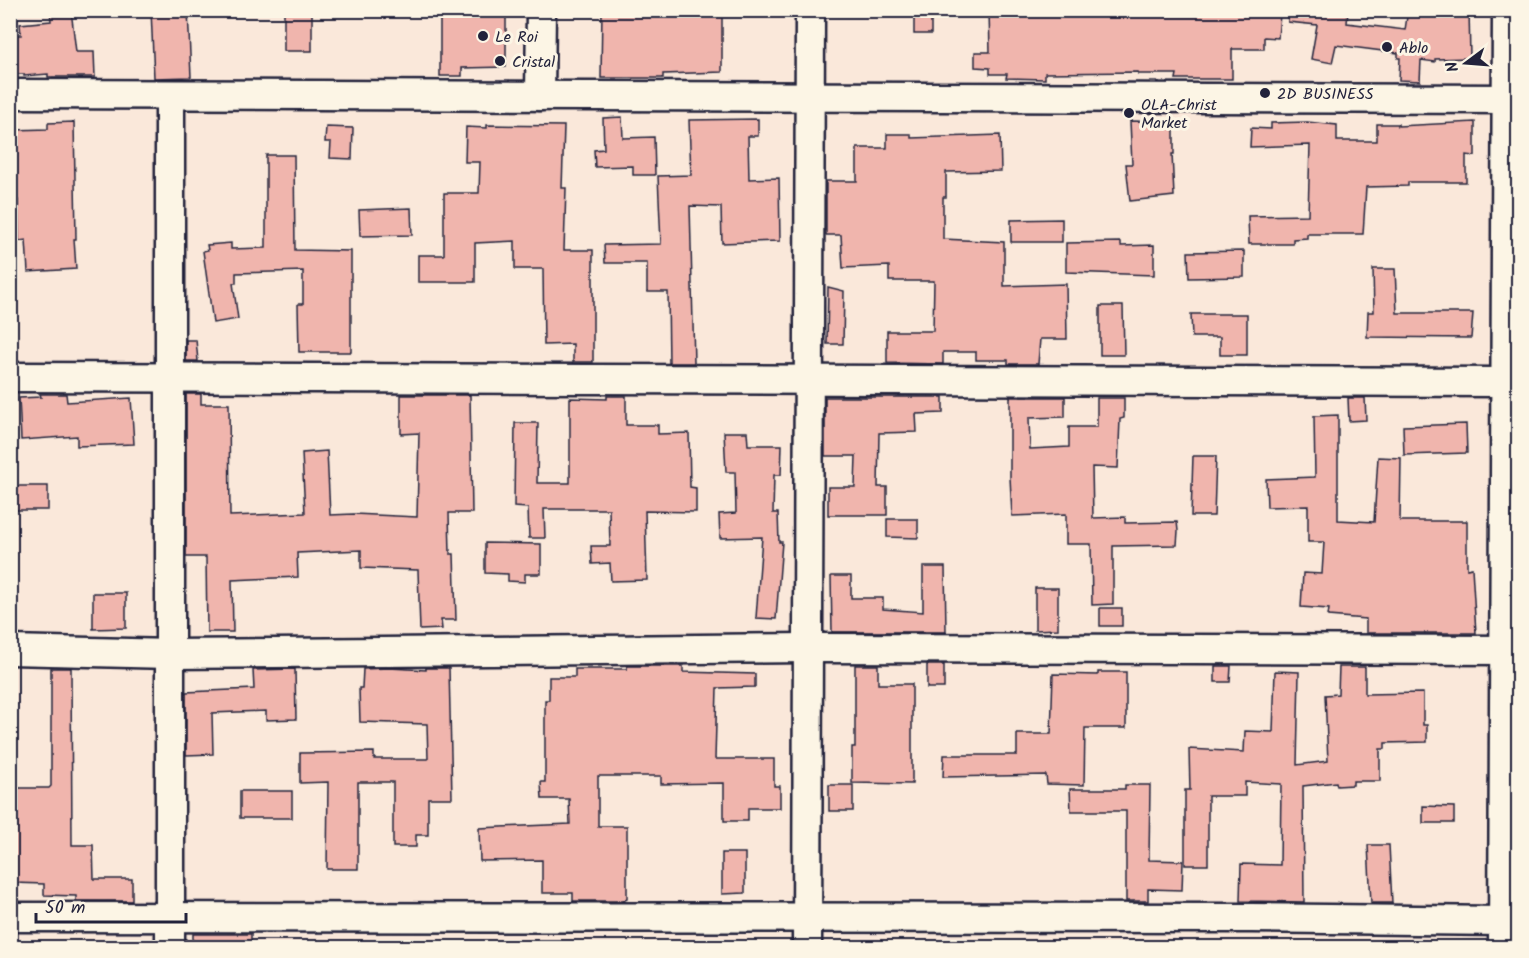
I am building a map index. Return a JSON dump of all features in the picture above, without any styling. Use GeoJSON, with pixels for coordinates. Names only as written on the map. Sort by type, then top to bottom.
{"type":"FeatureCollection","features":[{"type":"Feature","properties":{"kind":"street"},"geometry":{"type":"LineString","coordinates":[[540,96],[541,10]]}},
{"type":"Feature","properties":{"kind":"street"},"geometry":{"type":"LineString","coordinates":[[807,948],[810,10]]}},
{"type":"Feature","properties":{"kind":"street"},"geometry":{"type":"LineString","coordinates":[[10,917],[1250,918],[1503,934],[1511,650],[1505,382],[1513,99],[1507,10]]}},
{"type":"Feature","properties":{"kind":"street"},"geometry":{"type":"LineString","coordinates":[[10,94],[1513,99]]}},
{"type":"Feature","properties":{"kind":"street"},"geometry":{"type":"LineString","coordinates":[[170,95],[170,948]]}},
{"type":"Feature","properties":{"kind":"street"},"geometry":{"type":"LineString","coordinates":[[10,377],[1505,382]]}},
{"type":"Feature","properties":{"kind":"street"},"geometry":{"type":"LineString","coordinates":[[10,650],[170,654],[808,648],[1511,650]]}},
{"type":"Feature","properties":{"kind":"building"},"geometry":{"type":"Polygon","coordinates":[[[50,10],[71,10],[76,52],[94,52],[95,77],[10,74],[10,35],[21,35],[20,24],[51,21],[50,10]]]}},
{"type":"Feature","properties":{"kind":"building"},"geometry":{"type":"Polygon","coordinates":[[[151,10],[188,10],[191,77],[154,78],[151,10]]]}},
{"type":"Feature","properties":{"kind":"building"},"geometry":{"type":"Polygon","coordinates":[[[284,10],[312,10],[312,51],[284,51],[284,10]]]}},
{"type":"Feature","properties":{"kind":"building"},"geometry":{"type":"Polygon","coordinates":[[[440,10],[506,10],[506,67],[462,68],[462,76],[440,76],[440,10]]]}},
{"type":"Feature","properties":{"kind":"building"},"geometry":{"type":"Polygon","coordinates":[[[602,10],[722,10],[722,72],[663,74],[663,78],[601,78],[602,10]]]}},
{"type":"Feature","properties":{"kind":"building"},"geometry":{"type":"Polygon","coordinates":[[[989,10],[1265,10],[1264,12],[1280,14],[1278,38],[1264,37],[1264,49],[1232,49],[1232,79],[1176,79],[1177,74],[1138,74],[1138,72],[1045,73],[1045,79],[1006,78],[1007,74],[990,74],[990,68],[975,67],[975,52],[990,52],[989,10]]]}},
{"type":"Feature","properties":{"kind":"building"},"geometry":{"type":"Polygon","coordinates":[[[1288,10],[1348,10],[1347,23],[1405,30],[1408,10],[1445,15],[1445,10],[1469,10],[1470,58],[1435,59],[1435,62],[1421,60],[1420,81],[1399,80],[1400,58],[1398,58],[1398,53],[1336,45],[1332,63],[1311,59],[1317,25],[1288,22],[1288,10]]]}},
{"type":"Feature","properties":{"kind":"building"},"geometry":{"type":"Polygon","coordinates":[[[914,15],[931,15],[931,34],[914,34],[914,15]]]}},
{"type":"Feature","properties":{"kind":"building"},"geometry":{"type":"Polygon","coordinates":[[[622,117],[623,138],[654,137],[655,175],[633,175],[633,166],[595,167],[594,150],[604,149],[603,118],[622,117]]]}},
{"type":"Feature","properties":{"kind":"building"},"geometry":{"type":"Polygon","coordinates":[[[758,119],[758,136],[748,136],[749,179],[779,178],[780,241],[722,243],[721,207],[690,206],[694,363],[669,363],[668,292],[647,292],[647,263],[605,263],[604,245],[661,244],[658,176],[691,175],[689,120],[758,119]]]}},
{"type":"Feature","properties":{"kind":"building"},"geometry":{"type":"Polygon","coordinates":[[[1130,121],[1174,122],[1174,154],[1172,154],[1174,196],[1130,201],[1126,164],[1132,164],[1130,121]]]}},
{"type":"Feature","properties":{"kind":"building"},"geometry":{"type":"Polygon","coordinates":[[[74,122],[76,269],[28,272],[26,240],[19,241],[13,130],[48,129],[48,123],[74,122]]]}},
{"type":"Feature","properties":{"kind":"building"},"geometry":{"type":"Polygon","coordinates":[[[1307,122],[1337,125],[1337,141],[1377,141],[1377,124],[1398,124],[1398,126],[1475,122],[1475,156],[1466,155],[1466,182],[1408,182],[1408,186],[1366,187],[1363,234],[1307,234],[1307,238],[1293,239],[1293,244],[1249,244],[1248,216],[1308,215],[1310,145],[1250,147],[1251,128],[1271,129],[1271,123],[1307,122]]]}},
{"type":"Feature","properties":{"kind":"building"},"geometry":{"type":"Polygon","coordinates":[[[487,125],[564,126],[562,188],[566,188],[564,250],[593,250],[593,362],[573,362],[573,344],[544,345],[543,269],[515,269],[515,241],[475,243],[475,282],[418,282],[418,255],[444,255],[444,193],[479,193],[480,162],[465,162],[466,127],[487,128],[487,125]]]}},
{"type":"Feature","properties":{"kind":"building"},"geometry":{"type":"Polygon","coordinates":[[[326,127],[353,128],[352,159],[330,158],[331,142],[325,142],[326,127]]]}},
{"type":"Feature","properties":{"kind":"building"},"geometry":{"type":"Polygon","coordinates":[[[887,134],[911,134],[911,138],[1000,135],[1001,171],[946,172],[946,197],[943,197],[943,239],[1004,242],[1004,286],[1066,284],[1067,339],[1040,339],[1038,364],[1008,364],[1008,360],[976,360],[976,352],[943,352],[943,364],[887,363],[887,331],[933,331],[934,281],[889,281],[889,266],[843,268],[841,235],[826,235],[826,181],[857,181],[857,148],[887,148],[887,134]]]}},
{"type":"Feature","properties":{"kind":"building"},"geometry":{"type":"Polygon","coordinates":[[[266,155],[294,155],[295,250],[351,251],[351,352],[299,352],[298,304],[303,304],[303,271],[236,273],[236,283],[233,283],[238,319],[213,323],[203,251],[208,250],[207,245],[231,243],[231,249],[266,248],[266,155]]]}},
{"type":"Feature","properties":{"kind":"building"},"geometry":{"type":"Polygon","coordinates":[[[411,208],[412,235],[360,236],[359,210],[411,208]]]}},
{"type":"Feature","properties":{"kind":"building"},"geometry":{"type":"Polygon","coordinates":[[[1062,219],[1062,242],[1011,242],[1011,220],[1062,219]]]}},
{"type":"Feature","properties":{"kind":"building"},"geometry":{"type":"Polygon","coordinates":[[[1121,242],[1121,246],[1154,245],[1154,275],[1066,272],[1066,243],[1121,242]]]}},
{"type":"Feature","properties":{"kind":"building"},"geometry":{"type":"Polygon","coordinates":[[[1244,251],[1244,277],[1189,278],[1188,252],[1244,251]]]}},
{"type":"Feature","properties":{"kind":"building"},"geometry":{"type":"Polygon","coordinates":[[[1373,269],[1395,269],[1397,313],[1473,313],[1471,338],[1367,337],[1368,312],[1374,312],[1373,269]]]}},
{"type":"Feature","properties":{"kind":"building"},"geometry":{"type":"Polygon","coordinates":[[[828,287],[844,291],[843,344],[827,344],[828,287]]]}},
{"type":"Feature","properties":{"kind":"building"},"geometry":{"type":"Polygon","coordinates":[[[1100,306],[1123,306],[1124,355],[1100,355],[1100,306]]]}},
{"type":"Feature","properties":{"kind":"building"},"geometry":{"type":"Polygon","coordinates":[[[1191,314],[1247,314],[1247,355],[1220,355],[1220,337],[1192,337],[1191,314]]]}},
{"type":"Feature","properties":{"kind":"building"},"geometry":{"type":"Polygon","coordinates":[[[186,340],[196,340],[198,361],[186,361],[186,340]]]}},
{"type":"Feature","properties":{"kind":"building"},"geometry":{"type":"Polygon","coordinates":[[[40,394],[66,394],[67,402],[131,398],[134,444],[77,446],[77,436],[21,440],[19,398],[41,397],[40,394]]]}},
{"type":"Feature","properties":{"kind":"building"},"geometry":{"type":"Polygon","coordinates":[[[186,394],[201,394],[201,404],[229,404],[230,516],[305,513],[302,453],[327,451],[330,515],[417,517],[419,433],[401,434],[401,395],[470,395],[472,513],[449,513],[450,554],[454,554],[456,620],[441,620],[442,629],[420,630],[418,570],[361,568],[361,550],[297,553],[298,577],[232,580],[233,632],[207,632],[206,557],[186,557],[186,394]]]}},
{"type":"Feature","properties":{"kind":"building"},"geometry":{"type":"Polygon","coordinates":[[[607,396],[626,396],[626,425],[658,425],[658,434],[689,433],[690,487],[696,488],[696,512],[645,511],[647,580],[611,581],[610,563],[592,564],[591,546],[610,546],[609,509],[544,509],[545,538],[529,538],[528,508],[514,507],[515,423],[538,423],[537,483],[570,483],[570,398],[607,399],[607,396]]]}},
{"type":"Feature","properties":{"kind":"building"},"geometry":{"type":"Polygon","coordinates":[[[825,397],[943,397],[943,413],[916,414],[917,432],[879,433],[878,487],[887,487],[887,515],[828,515],[828,487],[855,487],[856,456],[825,456],[825,397]]]}},
{"type":"Feature","properties":{"kind":"building"},"geometry":{"type":"Polygon","coordinates":[[[1010,397],[1065,397],[1065,417],[1029,418],[1030,449],[1069,447],[1069,427],[1097,427],[1097,398],[1124,398],[1124,418],[1120,419],[1118,468],[1092,467],[1093,518],[1125,517],[1125,523],[1177,522],[1178,531],[1177,545],[1113,546],[1113,604],[1092,605],[1091,544],[1066,544],[1066,514],[1012,516],[1010,397]]]}},
{"type":"Feature","properties":{"kind":"building"},"geometry":{"type":"Polygon","coordinates":[[[1348,398],[1365,398],[1366,420],[1349,421],[1348,398]]]}},
{"type":"Feature","properties":{"kind":"building"},"geometry":{"type":"Polygon","coordinates":[[[1338,415],[1338,520],[1374,522],[1378,457],[1401,458],[1400,521],[1467,521],[1467,569],[1472,568],[1476,633],[1366,633],[1366,619],[1328,616],[1329,609],[1301,607],[1303,573],[1322,574],[1324,542],[1308,542],[1308,506],[1267,507],[1266,479],[1315,477],[1314,416],[1338,415]]]}},
{"type":"Feature","properties":{"kind":"building"},"geometry":{"type":"Polygon","coordinates":[[[1466,424],[1467,453],[1404,455],[1403,426],[1466,424]]]}},
{"type":"Feature","properties":{"kind":"building"},"geometry":{"type":"Polygon","coordinates":[[[724,432],[747,432],[748,445],[782,445],[781,475],[774,475],[773,513],[778,513],[779,542],[782,542],[776,619],[756,618],[762,537],[720,538],[719,514],[736,513],[735,472],[726,472],[724,432]]]}},
{"type":"Feature","properties":{"kind":"building"},"geometry":{"type":"Polygon","coordinates":[[[1193,456],[1216,456],[1214,516],[1191,516],[1193,456]]]}},
{"type":"Feature","properties":{"kind":"building"},"geometry":{"type":"Polygon","coordinates":[[[14,486],[48,486],[48,510],[14,510],[14,486]]]}},
{"type":"Feature","properties":{"kind":"building"},"geometry":{"type":"Polygon","coordinates":[[[887,519],[918,519],[918,538],[887,537],[887,519]]]}},
{"type":"Feature","properties":{"kind":"building"},"geometry":{"type":"Polygon","coordinates":[[[485,543],[541,544],[541,574],[525,574],[525,582],[508,581],[508,574],[485,573],[485,543]]]}},
{"type":"Feature","properties":{"kind":"building"},"geometry":{"type":"Polygon","coordinates":[[[923,567],[945,567],[946,632],[832,632],[831,576],[851,576],[851,598],[883,598],[883,609],[923,612],[923,567]]]}},
{"type":"Feature","properties":{"kind":"building"},"geometry":{"type":"Polygon","coordinates":[[[1035,588],[1058,588],[1058,629],[1035,630],[1035,588]]]}},
{"type":"Feature","properties":{"kind":"building"},"geometry":{"type":"Polygon","coordinates":[[[93,593],[126,593],[126,628],[93,629],[93,593]]]}},
{"type":"Feature","properties":{"kind":"building"},"geometry":{"type":"Polygon","coordinates":[[[1100,608],[1122,608],[1122,626],[1100,626],[1100,608]]]}},
{"type":"Feature","properties":{"kind":"building"},"geometry":{"type":"Polygon","coordinates":[[[855,665],[878,665],[878,684],[912,684],[912,784],[852,783],[852,747],[855,747],[855,665]]]}},
{"type":"Feature","properties":{"kind":"building"},"geometry":{"type":"Polygon","coordinates":[[[927,665],[944,665],[944,688],[927,688],[927,665]]]}},
{"type":"Feature","properties":{"kind":"building"},"geometry":{"type":"Polygon","coordinates":[[[627,666],[683,666],[683,672],[755,674],[755,687],[717,688],[715,759],[774,759],[774,786],[780,786],[780,808],[748,808],[748,821],[724,821],[724,783],[661,784],[661,776],[598,776],[598,826],[627,826],[627,899],[623,901],[573,901],[573,893],[542,893],[542,860],[480,861],[479,828],[570,824],[569,799],[542,799],[541,782],[545,782],[545,700],[549,700],[549,677],[575,677],[575,669],[627,669],[627,666]]]}},
{"type":"Feature","properties":{"kind":"building"},"geometry":{"type":"Polygon","coordinates":[[[1215,666],[1231,666],[1230,682],[1215,682],[1215,666]]]}},
{"type":"Feature","properties":{"kind":"building"},"geometry":{"type":"Polygon","coordinates":[[[1339,667],[1365,667],[1365,694],[1423,693],[1423,725],[1427,725],[1427,742],[1385,743],[1385,749],[1380,749],[1380,781],[1353,781],[1353,785],[1337,786],[1336,782],[1303,786],[1304,902],[1240,901],[1241,864],[1280,865],[1281,784],[1245,782],[1245,796],[1208,796],[1208,865],[1185,865],[1185,790],[1190,790],[1189,749],[1244,752],[1245,731],[1273,732],[1275,671],[1299,672],[1297,765],[1328,761],[1325,695],[1338,694],[1339,667]]]}},
{"type":"Feature","properties":{"kind":"building"},"geometry":{"type":"Polygon","coordinates":[[[51,668],[71,668],[72,845],[93,845],[94,879],[132,879],[132,901],[76,901],[76,896],[44,895],[44,884],[14,883],[13,788],[49,788],[51,786],[51,668]]]}},
{"type":"Feature","properties":{"kind":"building"},"geometry":{"type":"Polygon","coordinates":[[[426,668],[449,668],[452,798],[428,798],[428,835],[416,835],[416,847],[393,847],[393,782],[358,782],[358,869],[327,869],[328,782],[300,783],[300,753],[374,752],[374,759],[428,759],[427,724],[360,722],[359,688],[362,688],[363,669],[426,670],[426,668]]]}},
{"type":"Feature","properties":{"kind":"building"},"geometry":{"type":"Polygon","coordinates":[[[295,669],[296,719],[266,720],[266,711],[212,713],[213,754],[186,755],[186,692],[254,689],[253,670],[295,669]]]}},
{"type":"Feature","properties":{"kind":"building"},"geometry":{"type":"Polygon","coordinates":[[[1098,672],[1126,672],[1126,728],[1085,728],[1084,785],[1047,784],[1046,775],[943,777],[944,755],[1017,755],[1017,734],[1051,734],[1053,674],[1098,675],[1098,672]]]}},
{"type":"Feature","properties":{"kind":"building"},"geometry":{"type":"Polygon","coordinates":[[[829,785],[853,785],[853,811],[829,811],[829,785]]]}},
{"type":"Feature","properties":{"kind":"building"},"geometry":{"type":"Polygon","coordinates":[[[1125,785],[1150,785],[1149,860],[1183,861],[1182,890],[1148,889],[1148,901],[1126,901],[1126,811],[1071,811],[1070,789],[1125,789],[1125,785]]]}},
{"type":"Feature","properties":{"kind":"building"},"geometry":{"type":"Polygon","coordinates":[[[240,791],[292,791],[292,818],[240,818],[240,791]]]}},
{"type":"Feature","properties":{"kind":"building"},"geometry":{"type":"Polygon","coordinates":[[[1423,806],[1454,807],[1454,823],[1423,823],[1423,806]]]}},
{"type":"Feature","properties":{"kind":"building"},"geometry":{"type":"Polygon","coordinates":[[[1368,845],[1389,845],[1392,903],[1371,903],[1368,845]]]}},
{"type":"Feature","properties":{"kind":"building"},"geometry":{"type":"Polygon","coordinates":[[[722,853],[745,853],[745,893],[722,894],[722,853]]]}},
{"type":"Feature","properties":{"kind":"building"},"geometry":{"type":"Polygon","coordinates":[[[193,934],[251,934],[251,948],[193,948],[193,934]]]}},
{"type":"Feature","properties":{"kind":"place","name":"Le Roi"},"geometry":{"type":"Point","coordinates":[483,36]}},
{"type":"Feature","properties":{"kind":"place","name":"Ablo"},"geometry":{"type":"Point","coordinates":[1387,47]}},
{"type":"Feature","properties":{"kind":"place","name":"Cristal"},"geometry":{"type":"Point","coordinates":[500,61]}},
{"type":"Feature","properties":{"kind":"place","name":"2D BUSINESS"},"geometry":{"type":"Point","coordinates":[1265,93]}},
{"type":"Feature","properties":{"kind":"place","name":"OLA-Christ Market"},"geometry":{"type":"Point","coordinates":[1129,113]}}]}
